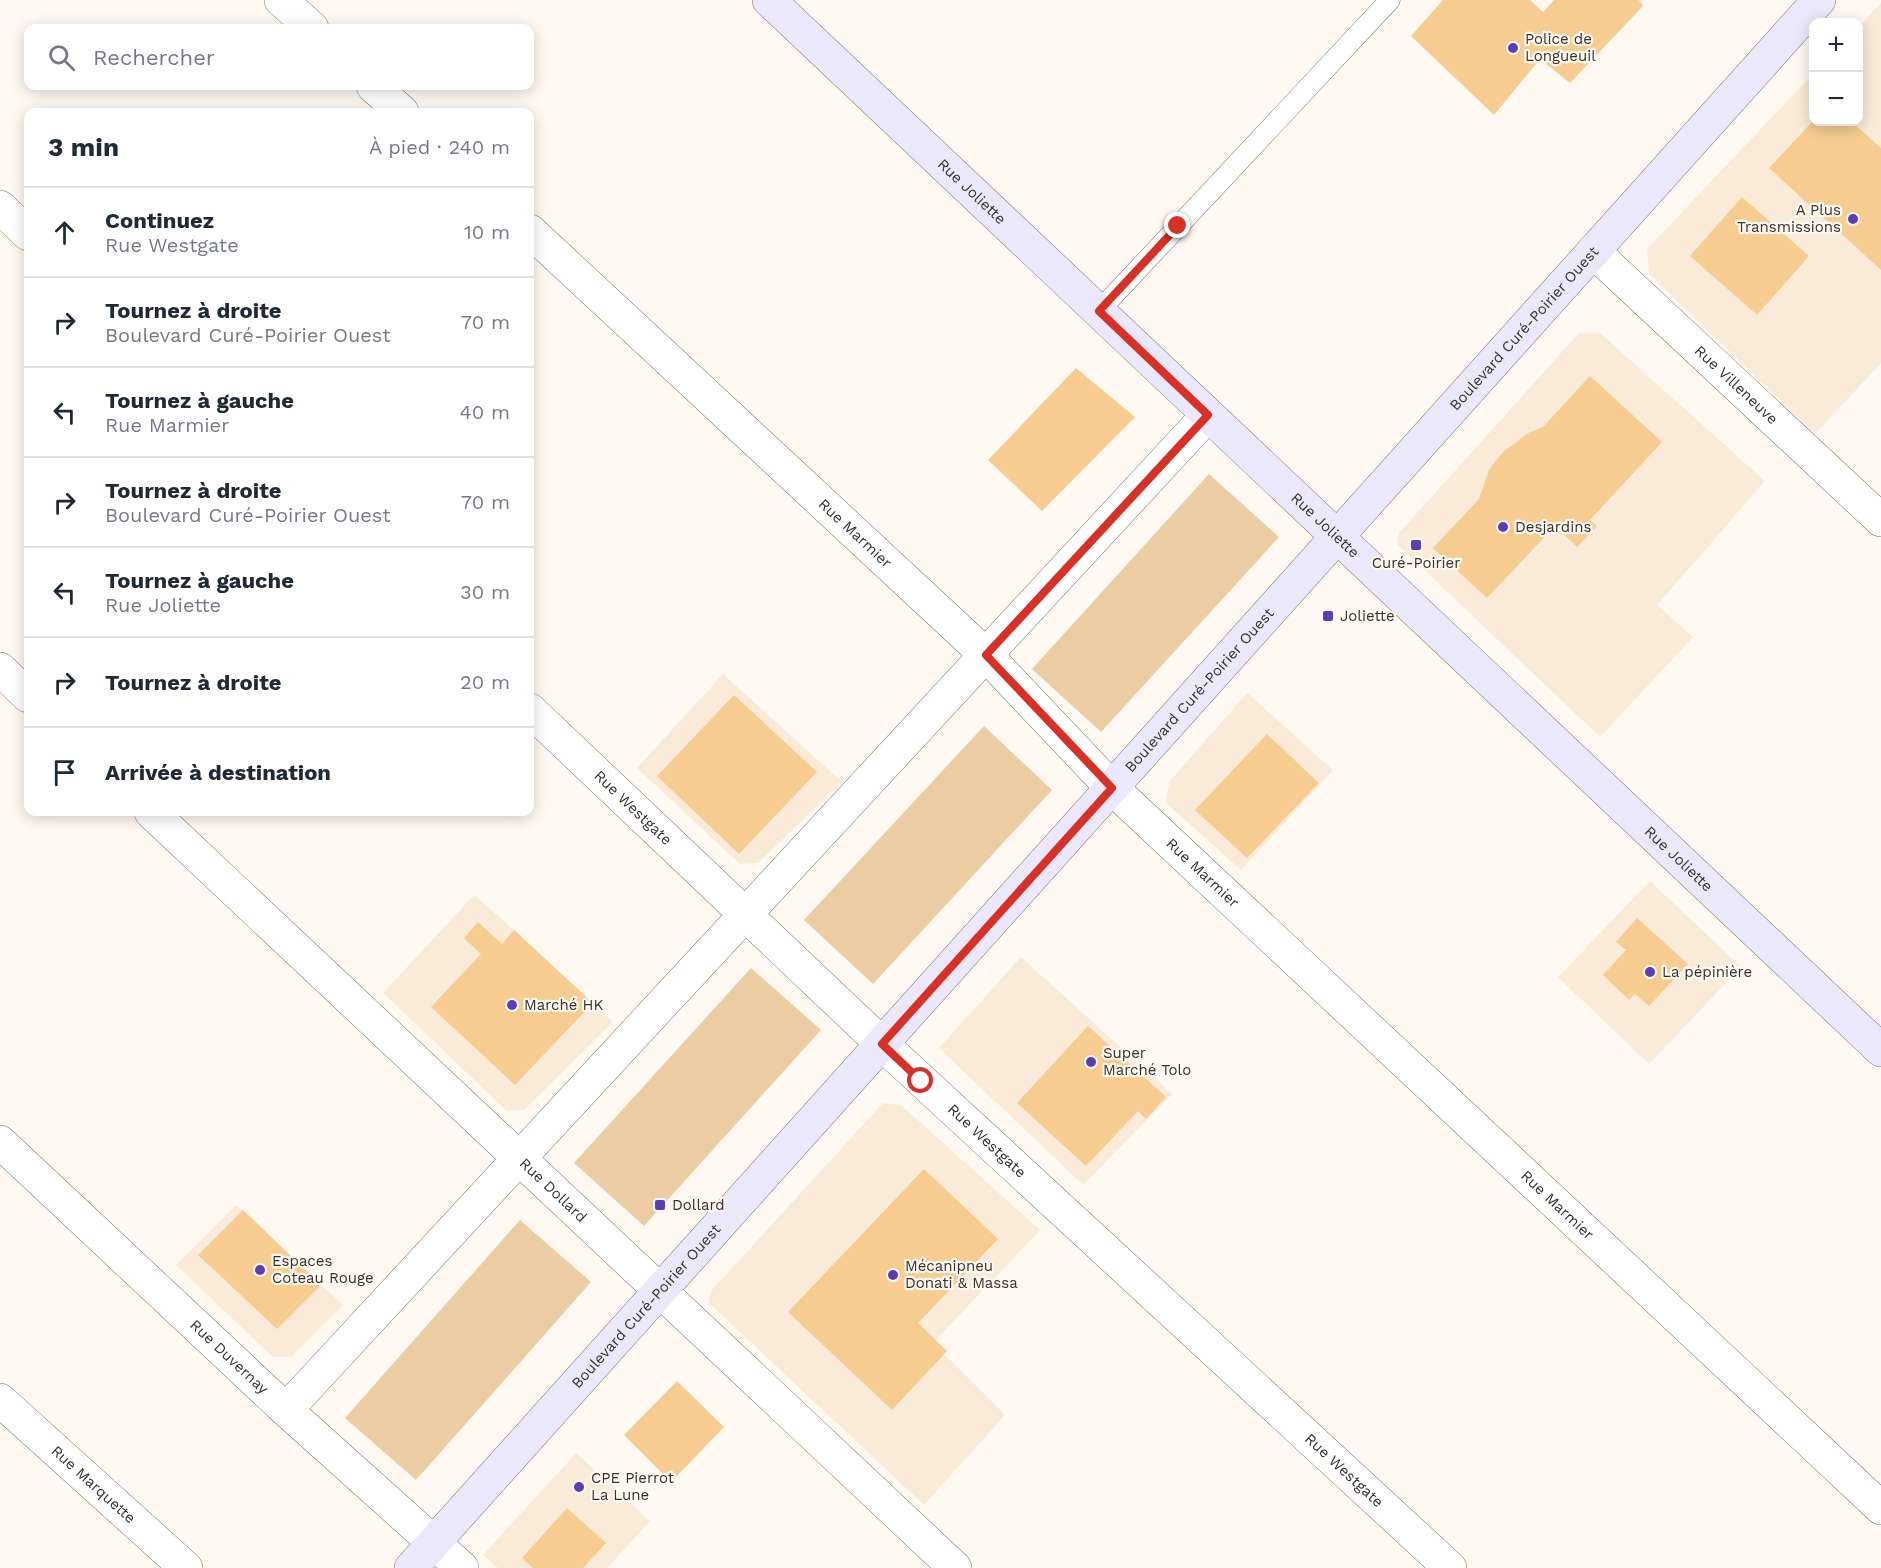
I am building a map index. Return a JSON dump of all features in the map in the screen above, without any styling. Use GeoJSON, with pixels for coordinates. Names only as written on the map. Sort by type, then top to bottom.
{"type":"FeatureCollection","features":[{"type":"Feature","properties":{"kind":"main road","name":"Rue Joliette"},"geometry":{"type":"LineString","coordinates":[[768,0],[1881,1050]]}},
{"type":"Feature","properties":{"kind":"main road","name":"Boulevard Curé-Poirier Ouest"},"geometry":{"type":"LineString","coordinates":[[411,1568],[1819,0]]}},
{"type":"Feature","properties":{"kind":"street"},"geometry":{"type":"LineString","coordinates":[[281,0],[308,24]]}},
{"type":"Feature","properties":{"kind":"street"},"geometry":{"type":"LineString","coordinates":[[377,90],[398,108]]}},
{"type":"Feature","properties":{"kind":"street"},"geometry":{"type":"LineString","coordinates":[[0,207],[24,230]]}},
{"type":"Feature","properties":{"kind":"street","name":"Rue Marmier"},"geometry":{"type":"LineString","coordinates":[[534,235],[986,655],[1112,788],[1881,1508]]}},
{"type":"Feature","properties":{"kind":"street","name":"Rue Villeneuve"},"geometry":{"type":"LineString","coordinates":[[1593,251],[1881,519]]}},
{"type":"Feature","properties":{"kind":"street"},"geometry":{"type":"LineString","coordinates":[[286,1410],[1208,415]]}},
{"type":"Feature","properties":{"kind":"street"},"geometry":{"type":"LineString","coordinates":[[0,669],[24,692]]}},
{"type":"Feature","properties":{"kind":"street","name":"Rue Westgate"},"geometry":{"type":"LineString","coordinates":[[534,714],[882,1044],[1450,1568]]}},
{"type":"Feature","properties":{"kind":"street","name":"Rue Dollard"},"geometry":{"type":"LineString","coordinates":[[155,816],[955,1568]]}},
{"type":"Feature","properties":{"kind":"street","name":"Rue Duvernay"},"geometry":{"type":"LineString","coordinates":[[0,1142],[286,1410],[462,1568]]}},
{"type":"Feature","properties":{"kind":"street","name":"Rue Marquette"},"geometry":{"type":"LineString","coordinates":[[0,1400],[186,1568]]}},
{"type":"Feature","properties":{"kind":"lane"},"geometry":{"type":"LineString","coordinates":[[1099,311],[1390,0]]}},
{"type":"Feature","properties":{"kind":"shaded area"},"geometry":{"type":"Polygon","coordinates":[[[1881,3],[1881,363],[1815,434],[1649,274],[1647,249],[1809,78],[1809,126],[1863,126],[1863,22],[1881,3]]]}},
{"type":"Feature","properties":{"kind":"shaded area"},"geometry":{"type":"Polygon","coordinates":[[[1579,333],[1600,333],[1765,481],[1657,605],[1693,637],[1600,737],[1397,544],[1399,533],[1579,333]]]}},
{"type":"Feature","properties":{"kind":"shaded area"},"geometry":{"type":"Polygon","coordinates":[[[1209,474],[1279,537],[1101,732],[1032,669],[1209,474]]]}},
{"type":"Feature","properties":{"kind":"shaded area"},"geometry":{"type":"Polygon","coordinates":[[[723,674],[842,782],[758,863],[740,864],[637,768],[723,674]]]}},
{"type":"Feature","properties":{"kind":"shaded area"},"geometry":{"type":"Polygon","coordinates":[[[1247,693],[1333,770],[1241,870],[1165,802],[1170,781],[1247,693]]]}},
{"type":"Feature","properties":{"kind":"shaded area"},"geometry":{"type":"Polygon","coordinates":[[[984,726],[1052,790],[873,984],[804,920],[984,726]]]}},
{"type":"Feature","properties":{"kind":"shaded area","name":"La pépinière"},"geometry":{"type":"Polygon","coordinates":[[[1650,881],[1741,967],[1649,1064],[1558,977],[1650,881]]]}},
{"type":"Feature","properties":{"kind":"shaded area"},"geometry":{"type":"Polygon","coordinates":[[[474,895],[613,1022],[524,1110],[507,1111],[383,993],[474,895]]]}},
{"type":"Feature","properties":{"kind":"shaded area"},"geometry":{"type":"Polygon","coordinates":[[[1021,957],[1172,1094],[1083,1185],[939,1048],[1021,957]]]}},
{"type":"Feature","properties":{"kind":"shaded area"},"geometry":{"type":"Polygon","coordinates":[[[751,968],[821,1030],[644,1226],[574,1163],[751,968]]]}},
{"type":"Feature","properties":{"kind":"shaded area"},"geometry":{"type":"Polygon","coordinates":[[[883,1103],[901,1105],[1040,1230],[933,1343],[1005,1415],[924,1505],[708,1302],[712,1290],[883,1103]]]}},
{"type":"Feature","properties":{"kind":"shaded area"},"geometry":{"type":"Polygon","coordinates":[[[236,1205],[343,1305],[291,1357],[273,1357],[176,1265],[236,1205]]]}},
{"type":"Feature","properties":{"kind":"shaded area"},"geometry":{"type":"Polygon","coordinates":[[[520,1220],[591,1282],[416,1480],[345,1418],[520,1220]]]}},
{"type":"Feature","properties":{"kind":"shaded area","name":"CPE Pierrot La Lune"},"geometry":{"type":"Polygon","coordinates":[[[576,1453],[650,1521],[607,1568],[498,1568],[483,1555],[576,1453]]]}},
{"type":"Feature","properties":{"kind":"building","name":"Police de Longueuil"},"geometry":{"type":"Polygon","coordinates":[[[1443,0],[1530,0],[1543,12],[1554,0],[1639,0],[1643,6],[1570,83],[1540,59],[1494,115],[1411,36],[1443,0]]]}},
{"type":"Feature","properties":{"kind":"building","name":"A Plus Transmissions"},"geometry":{"type":"Polygon","coordinates":[[[1809,125],[1856,126],[1881,148],[1881,270],[1769,168],[1809,125]]]}},
{"type":"Feature","properties":{"kind":"building"},"geometry":{"type":"Polygon","coordinates":[[[1742,197],[1809,256],[1757,315],[1690,256],[1742,197]]]}},
{"type":"Feature","properties":{"kind":"building"},"geometry":{"type":"Polygon","coordinates":[[[1076,368],[1135,417],[1042,511],[988,460],[1076,368]]]}},
{"type":"Feature","properties":{"kind":"building"},"geometry":{"type":"Polygon","coordinates":[[[1590,376],[1662,442],[1590,520],[1597,526],[1577,547],[1555,526],[1487,598],[1433,548],[1479,499],[1489,470],[1502,453],[1528,433],[1543,427],[1590,376]]]}},
{"type":"Feature","properties":{"kind":"building"},"geometry":{"type":"Polygon","coordinates":[[[734,695],[817,772],[739,854],[657,776],[734,695]]]}},
{"type":"Feature","properties":{"kind":"building"},"geometry":{"type":"Polygon","coordinates":[[[1267,734],[1319,783],[1247,858],[1195,810],[1267,734]]]}},
{"type":"Feature","properties":{"kind":"building"},"geometry":{"type":"Polygon","coordinates":[[[1637,918],[1688,964],[1649,1006],[1635,994],[1629,1000],[1603,975],[1626,950],[1616,942],[1637,918]]]}},
{"type":"Feature","properties":{"kind":"building","name":"Marché HK"},"geometry":{"type":"Polygon","coordinates":[[[478,922],[502,944],[514,930],[593,1003],[515,1085],[431,1007],[481,954],[464,938],[478,922]]]}},
{"type":"Feature","properties":{"kind":"building","name":"Super Marché Tolo"},"geometry":{"type":"Polygon","coordinates":[[[1088,1026],[1166,1097],[1146,1119],[1138,1111],[1086,1166],[1017,1103],[1088,1026]]]}},
{"type":"Feature","properties":{"kind":"building","name":"Mécanipneu Donati & Massa"},"geometry":{"type":"Polygon","coordinates":[[[924,1169],[998,1239],[918,1323],[947,1351],[892,1410],[788,1312],[924,1169]]]}},
{"type":"Feature","properties":{"kind":"building","name":"Espaces Coteau Rouge"},"geometry":{"type":"Polygon","coordinates":[[[243,1210],[321,1285],[277,1329],[198,1255],[243,1210]]]}},
{"type":"Feature","properties":{"kind":"building"},"geometry":{"type":"Polygon","coordinates":[[[677,1381],[724,1427],[671,1482],[624,1435],[677,1381]]]}},
{"type":"Feature","properties":{"kind":"building"},"geometry":{"type":"Polygon","coordinates":[[[567,1508],[606,1543],[583,1568],[533,1568],[522,1558],[567,1508]]]}},
{"type":"Feature","properties":{"kind":"place","name":"Police de Longueuil"},"geometry":{"type":"Point","coordinates":[1513,48]}},
{"type":"Feature","properties":{"kind":"place","name":"A Plus Transmissions"},"geometry":{"type":"Point","coordinates":[1853,219]}},
{"type":"Feature","properties":{"kind":"place","name":"Desjardins"},"geometry":{"type":"Point","coordinates":[1503,527]}},
{"type":"Feature","properties":{"kind":"place","name":"Curé-Poirier"},"geometry":{"type":"Point","coordinates":[1416,545]}},
{"type":"Feature","properties":{"kind":"place","name":"Joliette"},"geometry":{"type":"Point","coordinates":[1328,616]}},
{"type":"Feature","properties":{"kind":"place","name":"La pépinière"},"geometry":{"type":"Point","coordinates":[1650,972]}},
{"type":"Feature","properties":{"kind":"place","name":"Marché HK"},"geometry":{"type":"Point","coordinates":[512,1005]}},
{"type":"Feature","properties":{"kind":"place","name":"Super Marché Tolo"},"geometry":{"type":"Point","coordinates":[1091,1062]}},
{"type":"Feature","properties":{"kind":"place","name":"Dollard"},"geometry":{"type":"Point","coordinates":[660,1205]}},
{"type":"Feature","properties":{"kind":"place","name":"Espaces Coteau Rouge"},"geometry":{"type":"Point","coordinates":[260,1270]}},
{"type":"Feature","properties":{"kind":"place","name":"Mécanipneu Donati & Massa"},"geometry":{"type":"Point","coordinates":[893,1275]}},
{"type":"Feature","properties":{"kind":"place","name":"CPE Pierrot La Lune"},"geometry":{"type":"Point","coordinates":[579,1487]}},
{"type":"Feature","properties":{"kind":"route"},"geometry":{"type":"LineString","coordinates":[[921,1081],[882,1044],[1112,788],[986,655],[1208,415],[1099,311],[1178,226]]}}]}
